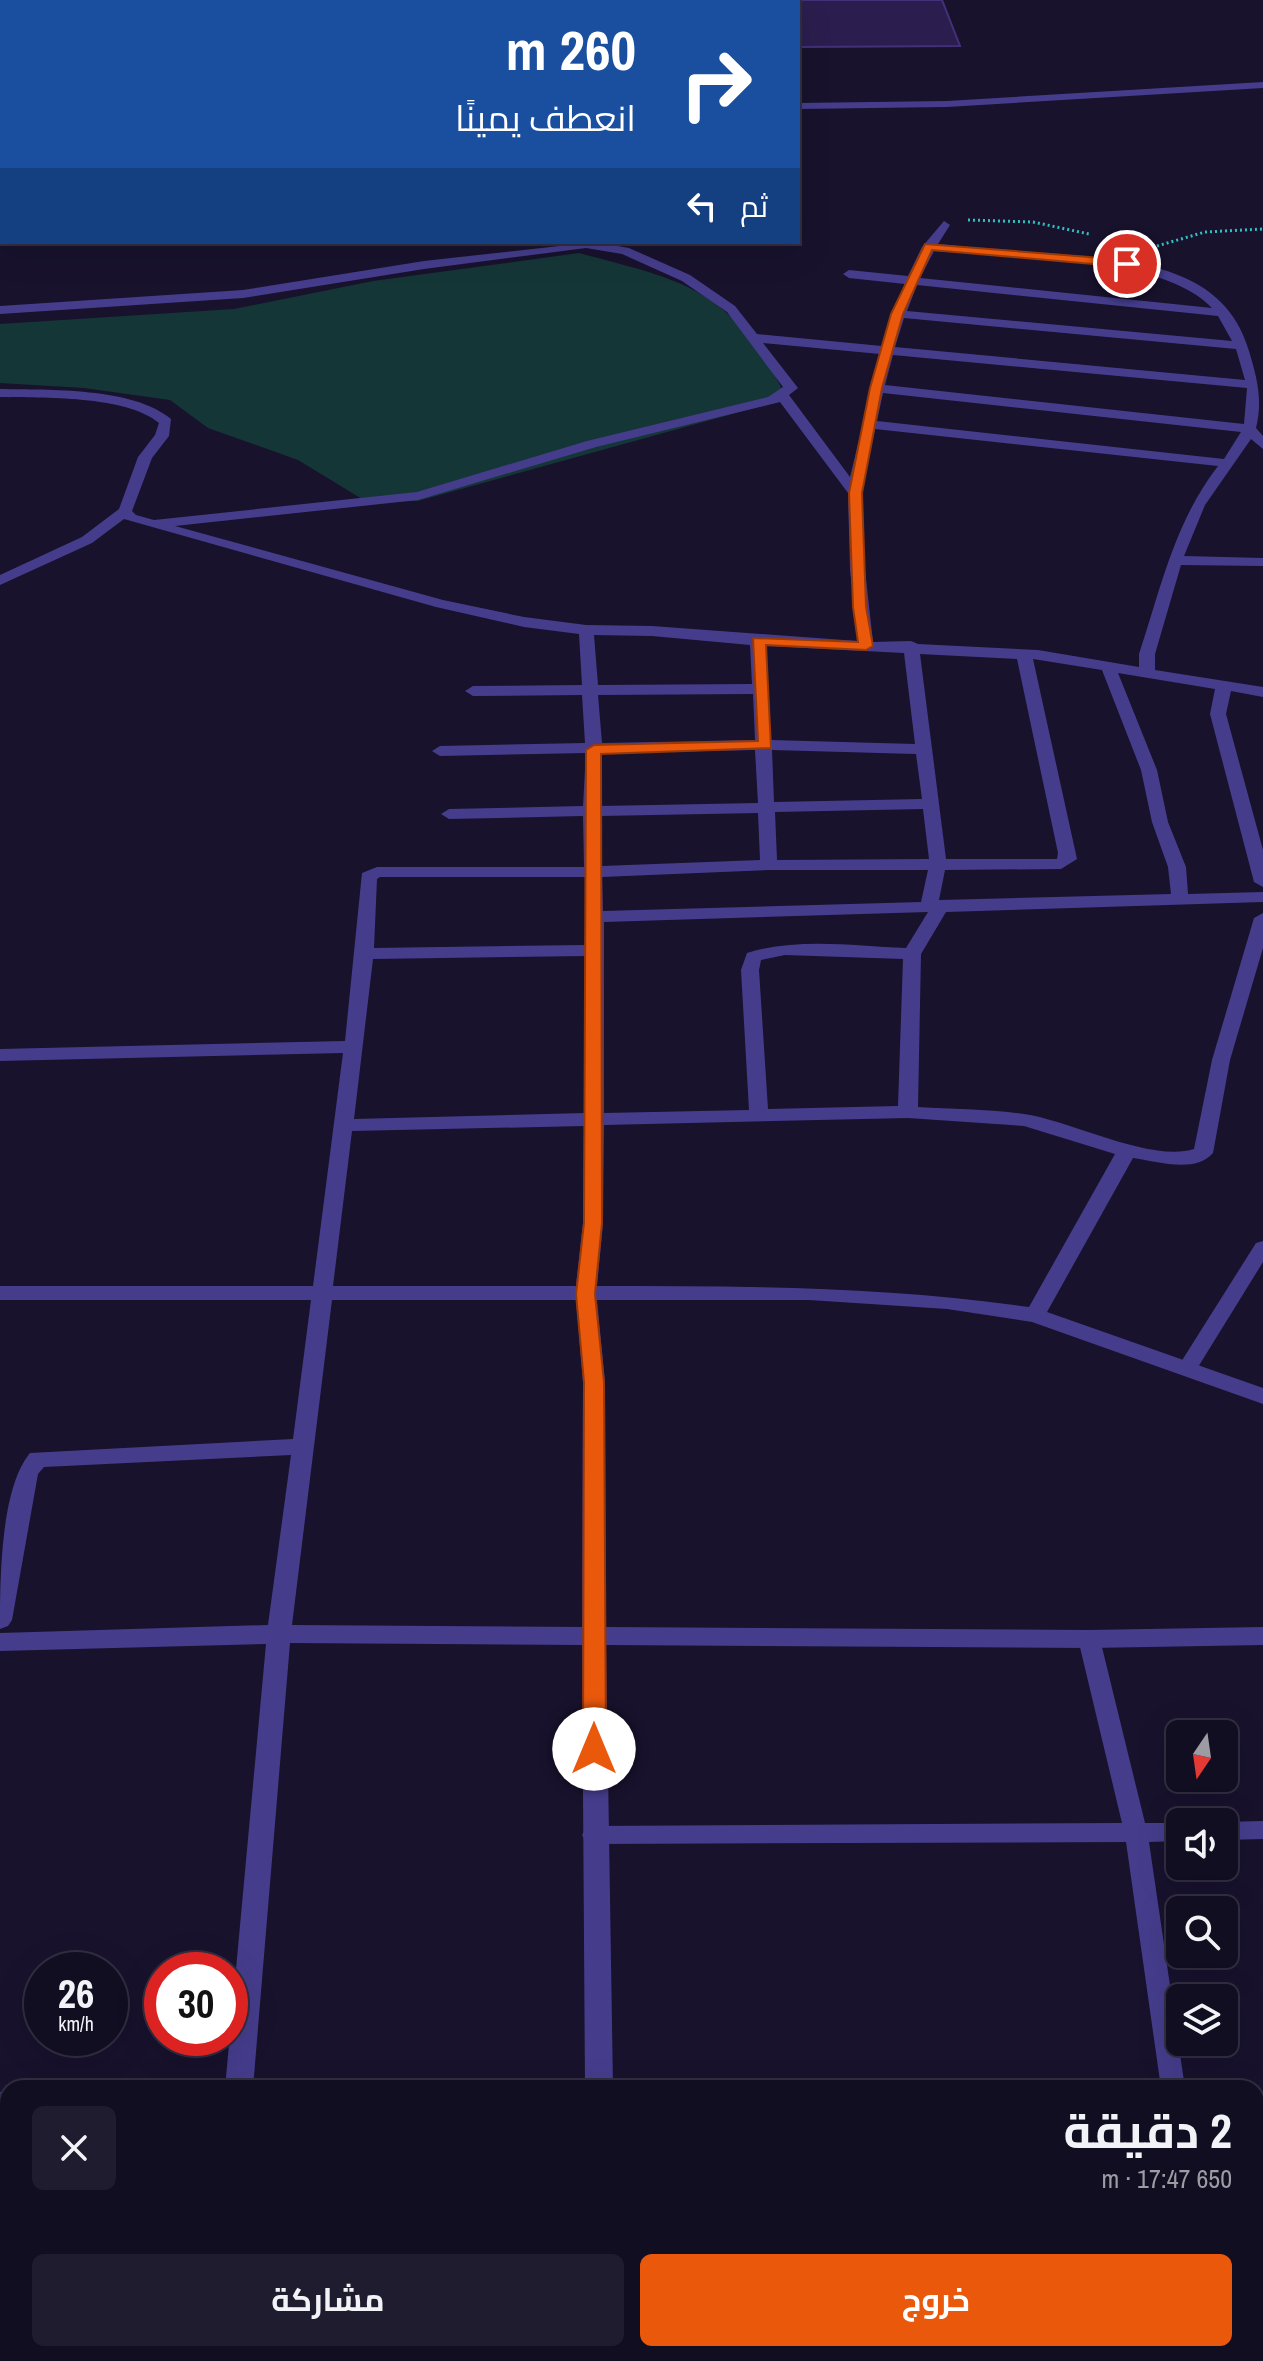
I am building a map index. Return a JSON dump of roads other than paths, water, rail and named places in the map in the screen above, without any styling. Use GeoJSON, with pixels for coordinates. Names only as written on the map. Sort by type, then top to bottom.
{"type":"FeatureCollection","features":[{"type":"Feature","properties":{"kind":"street"},"geometry":{"type":"LineString","coordinates":[[800,106],[960,103],[1263,85]]}},
{"type":"Feature","properties":{"kind":"street"},"geometry":{"type":"LineString","coordinates":[[866,646],[859,607],[855,493],[876,388],[897,314],[910,280],[944,225]]}},
{"type":"Feature","properties":{"kind":"street"},"geometry":{"type":"LineString","coordinates":[[0,310],[243,294],[424,265],[586,244],[625,251],[686,278],[731,309],[790,383],[791,388],[783,397],[592,444],[418,496],[158,523]]}},
{"type":"Feature","properties":{"kind":"street"},"geometry":{"type":"LineString","coordinates":[[928,247],[1156,268],[1193,284],[1226,313],[1242,346],[1254,385],[1255,406],[1250,429],[1197,506],[1175,560],[1147,654],[1147,672]]}},
{"type":"Feature","properties":{"kind":"street"},"geometry":{"type":"LineString","coordinates":[[849,274],[1226,313]]}},
{"type":"Feature","properties":{"kind":"street"},"geometry":{"type":"LineString","coordinates":[[897,314],[1242,346]]}},
{"type":"Feature","properties":{"kind":"street"},"geometry":{"type":"LineString","coordinates":[[754,338],[1254,385]]}},
{"type":"Feature","properties":{"kind":"street"},"geometry":{"type":"LineString","coordinates":[[876,388],[1250,429],[1263,445]]}},
{"type":"Feature","properties":{"kind":"street"},"geometry":{"type":"LineString","coordinates":[[0,393],[134,406],[163,417],[166,428],[145,457],[125,511],[87,540],[0,581]]}},
{"type":"Feature","properties":{"kind":"street"},"geometry":{"type":"LineString","coordinates":[[783,397],[855,493]]}},
{"type":"Feature","properties":{"kind":"street"},"geometry":{"type":"LineString","coordinates":[[869,424],[1225,463]]}},
{"type":"Feature","properties":{"kind":"street"},"geometry":{"type":"LineString","coordinates":[[125,511],[131,518],[441,604],[524,622],[586,630],[652,631],[758,641],[911,646],[1024,655],[1107,664],[1263,692]]}},
{"type":"Feature","properties":{"kind":"street"},"geometry":{"type":"LineString","coordinates":[[1175,560],[1263,562]]}},
{"type":"Feature","properties":{"kind":"street"},"geometry":{"type":"LineString","coordinates":[[586,630],[594,750],[591,814],[596,917],[593,1223],[586,1294],[594,1382],[594,1835],[599,2080]]}},
{"type":"Feature","properties":{"kind":"street"},"geometry":{"type":"LineString","coordinates":[[758,641],[766,745],[769,865]]}},
{"type":"Feature","properties":{"kind":"street"},"geometry":{"type":"LineString","coordinates":[[908,1112],[912,954],[935,905],[938,864],[911,646]]}},
{"type":"Feature","properties":{"kind":"street"},"geometry":{"type":"LineString","coordinates":[[240,2080],[279,1634],[365,954],[368,877],[377,872],[593,872],[769,865],[1061,864],[1068,859],[1024,655]]}},
{"type":"Feature","properties":{"kind":"street"},"geometry":{"type":"LineString","coordinates":[[1107,664],[1149,770],[1160,822],[1177,867],[1180,897]]}},
{"type":"Feature","properties":{"kind":"street"},"geometry":{"type":"LineString","coordinates":[[1224,686],[1218,714],[1263,882]]}},
{"type":"Feature","properties":{"kind":"street"},"geometry":{"type":"LineString","coordinates":[[473,691],[761,689]]}},
{"type":"Feature","properties":{"kind":"street"},"geometry":{"type":"LineString","coordinates":[[440,751],[766,745],[925,749]]}},
{"type":"Feature","properties":{"kind":"street"},"geometry":{"type":"LineString","coordinates":[[449,814],[591,814],[930,804]]}},
{"type":"Feature","properties":{"kind":"street"},"geometry":{"type":"LineString","coordinates":[[596,917],[1180,897],[1263,897]]}},
{"type":"Feature","properties":{"kind":"street"},"geometry":{"type":"LineString","coordinates":[[342,1125],[908,1112],[1025,1120],[1127,1151],[1185,1159],[1203,1153],[1221,1060],[1263,918]]}},
{"type":"Feature","properties":{"kind":"street"},"geometry":{"type":"LineString","coordinates":[[365,954],[596,950]]}},
{"type":"Feature","properties":{"kind":"street"},"geometry":{"type":"LineString","coordinates":[[759,1117],[750,970],[753,957],[760,953],[810,951],[912,954]]}},
{"type":"Feature","properties":{"kind":"street"},"geometry":{"type":"LineString","coordinates":[[0,1055],[352,1047]]}},
{"type":"Feature","properties":{"kind":"street"},"geometry":{"type":"LineString","coordinates":[[1035,1315],[1127,1151]]}},
{"type":"Feature","properties":{"kind":"street"},"geometry":{"type":"LineString","coordinates":[[0,1293],[809,1293],[947,1302],[1035,1315],[1263,1396]]}},
{"type":"Feature","properties":{"kind":"street"},"geometry":{"type":"LineString","coordinates":[[0,1620],[27,1471],[38,1459],[303,1446]]}},
{"type":"Feature","properties":{"kind":"street"},"geometry":{"type":"LineString","coordinates":[[0,1642],[279,1634],[1089,1639],[1263,1636]]}},
{"type":"Feature","properties":{"kind":"lane"},"geometry":{"type":"LineString","coordinates":[[1188,1367],[1263,1247]]}},
{"type":"Feature","properties":{"kind":"lane"},"geometry":{"type":"LineString","coordinates":[[1089,1639],[1136,1833],[1172,2080]]}},
{"type":"Feature","properties":{"kind":"lane"},"geometry":{"type":"LineString","coordinates":[[1238,1831],[1263,1830]]}},
{"type":"Feature","properties":{"kind":"lane"},"geometry":{"type":"LineString","coordinates":[[594,1835],[1166,1832]]}}]}
